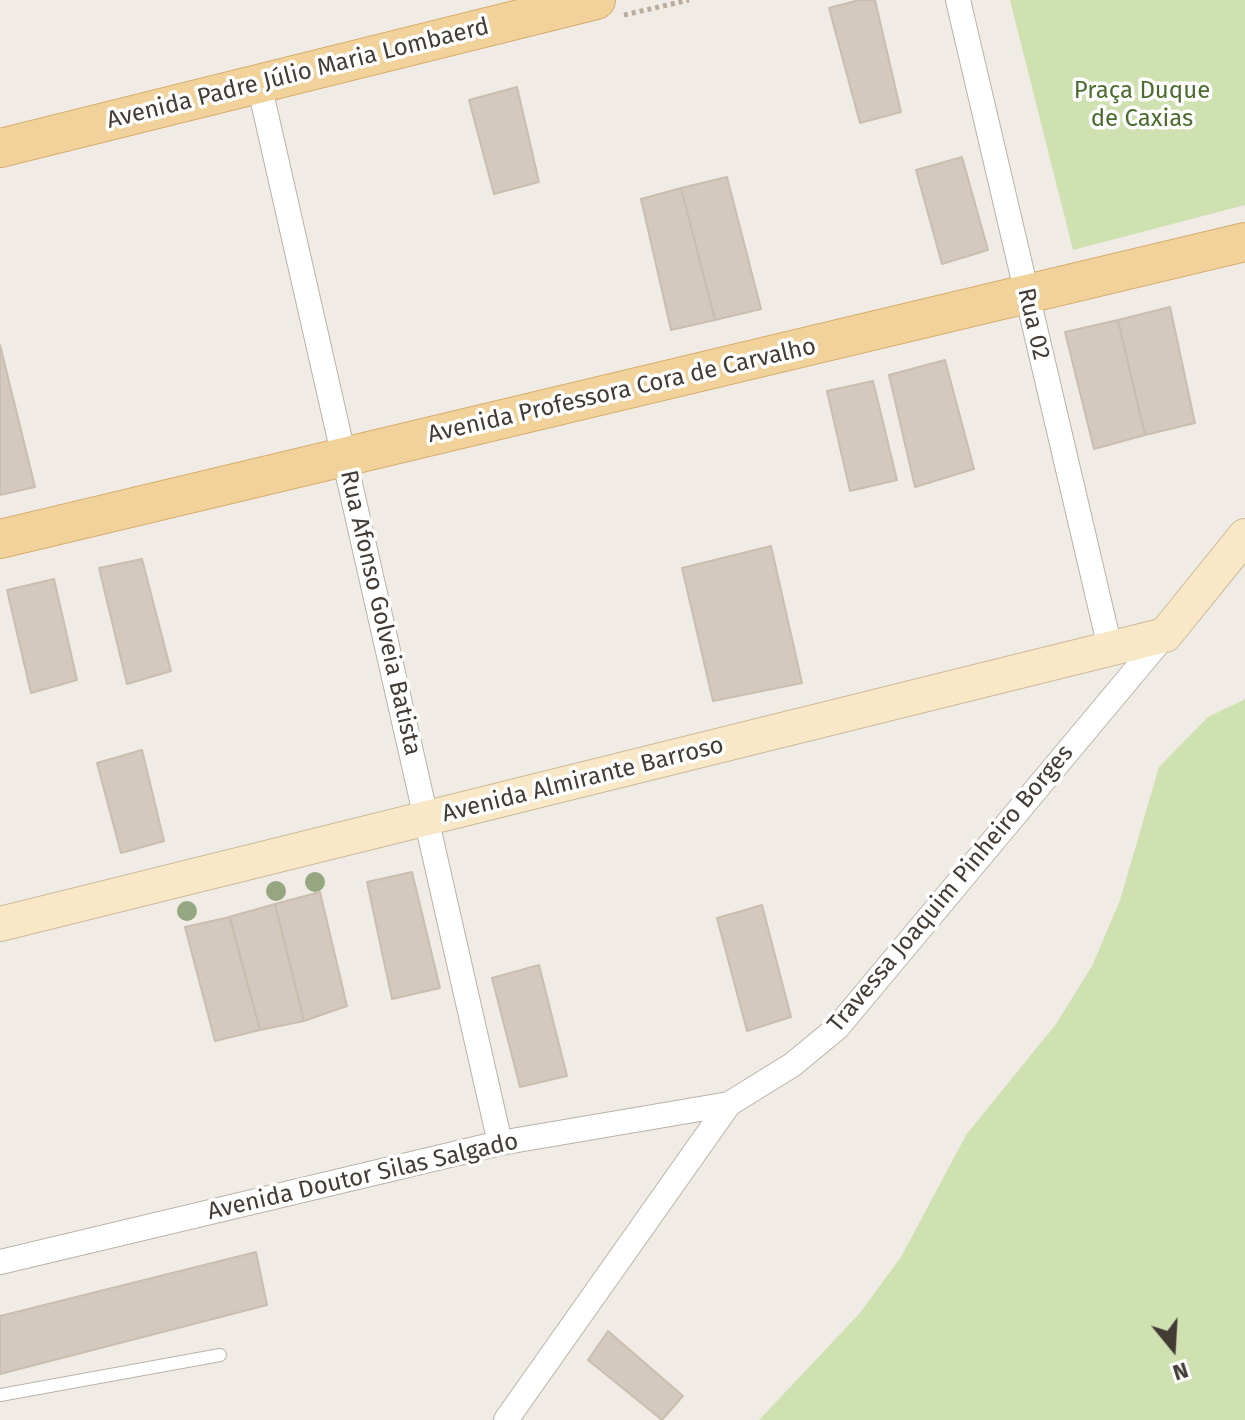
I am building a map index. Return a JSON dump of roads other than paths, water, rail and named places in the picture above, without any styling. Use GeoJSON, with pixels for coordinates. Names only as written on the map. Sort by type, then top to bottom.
{"type":"FeatureCollection","features":[{"type":"Feature","properties":{"kind":"main road","name":"Avenida Padre Júlio Maria Lombaerd"},"geometry":{"type":"LineString","coordinates":[[0,148],[596,0]]}},
{"type":"Feature","properties":{"kind":"main road","name":"Avenida Professora Cora de Carvalho"},"geometry":{"type":"LineString","coordinates":[[0,539],[1245,242]]}},
{"type":"Feature","properties":{"kind":"street","name":"Rua 02"},"geometry":{"type":"LineString","coordinates":[[958,0],[1110,648]]}},
{"type":"Feature","properties":{"kind":"street","name":"Rua Afonso Golveia Batista"},"geometry":{"type":"LineString","coordinates":[[259,84],[500,1143]]}},
{"type":"Feature","properties":{"kind":"street","name":"Travessa Joaquim Pinheiro Borges"},"geometry":{"type":"LineString","coordinates":[[506,1420],[729,1104],[792,1065],[837,1028],[1245,536]]}},
{"type":"Feature","properties":{"kind":"street","name":"Avenida Almirante Barroso"},"geometry":{"type":"LineString","coordinates":[[0,924],[1165,635]]}},
{"type":"Feature","properties":{"kind":"street","name":"Avenida Doutor Silas Salgado"},"geometry":{"type":"LineString","coordinates":[[0,1262],[500,1143],[729,1104]]}},
{"type":"Feature","properties":{"kind":"lane"},"geometry":{"type":"LineString","coordinates":[[0,1395],[220,1355]]}},
{"type":"Feature","properties":{"kind":"park label","name":"Praça Duque de Caxias"},"geometry":{"type":"Point","coordinates":[1142,105]}}]}
